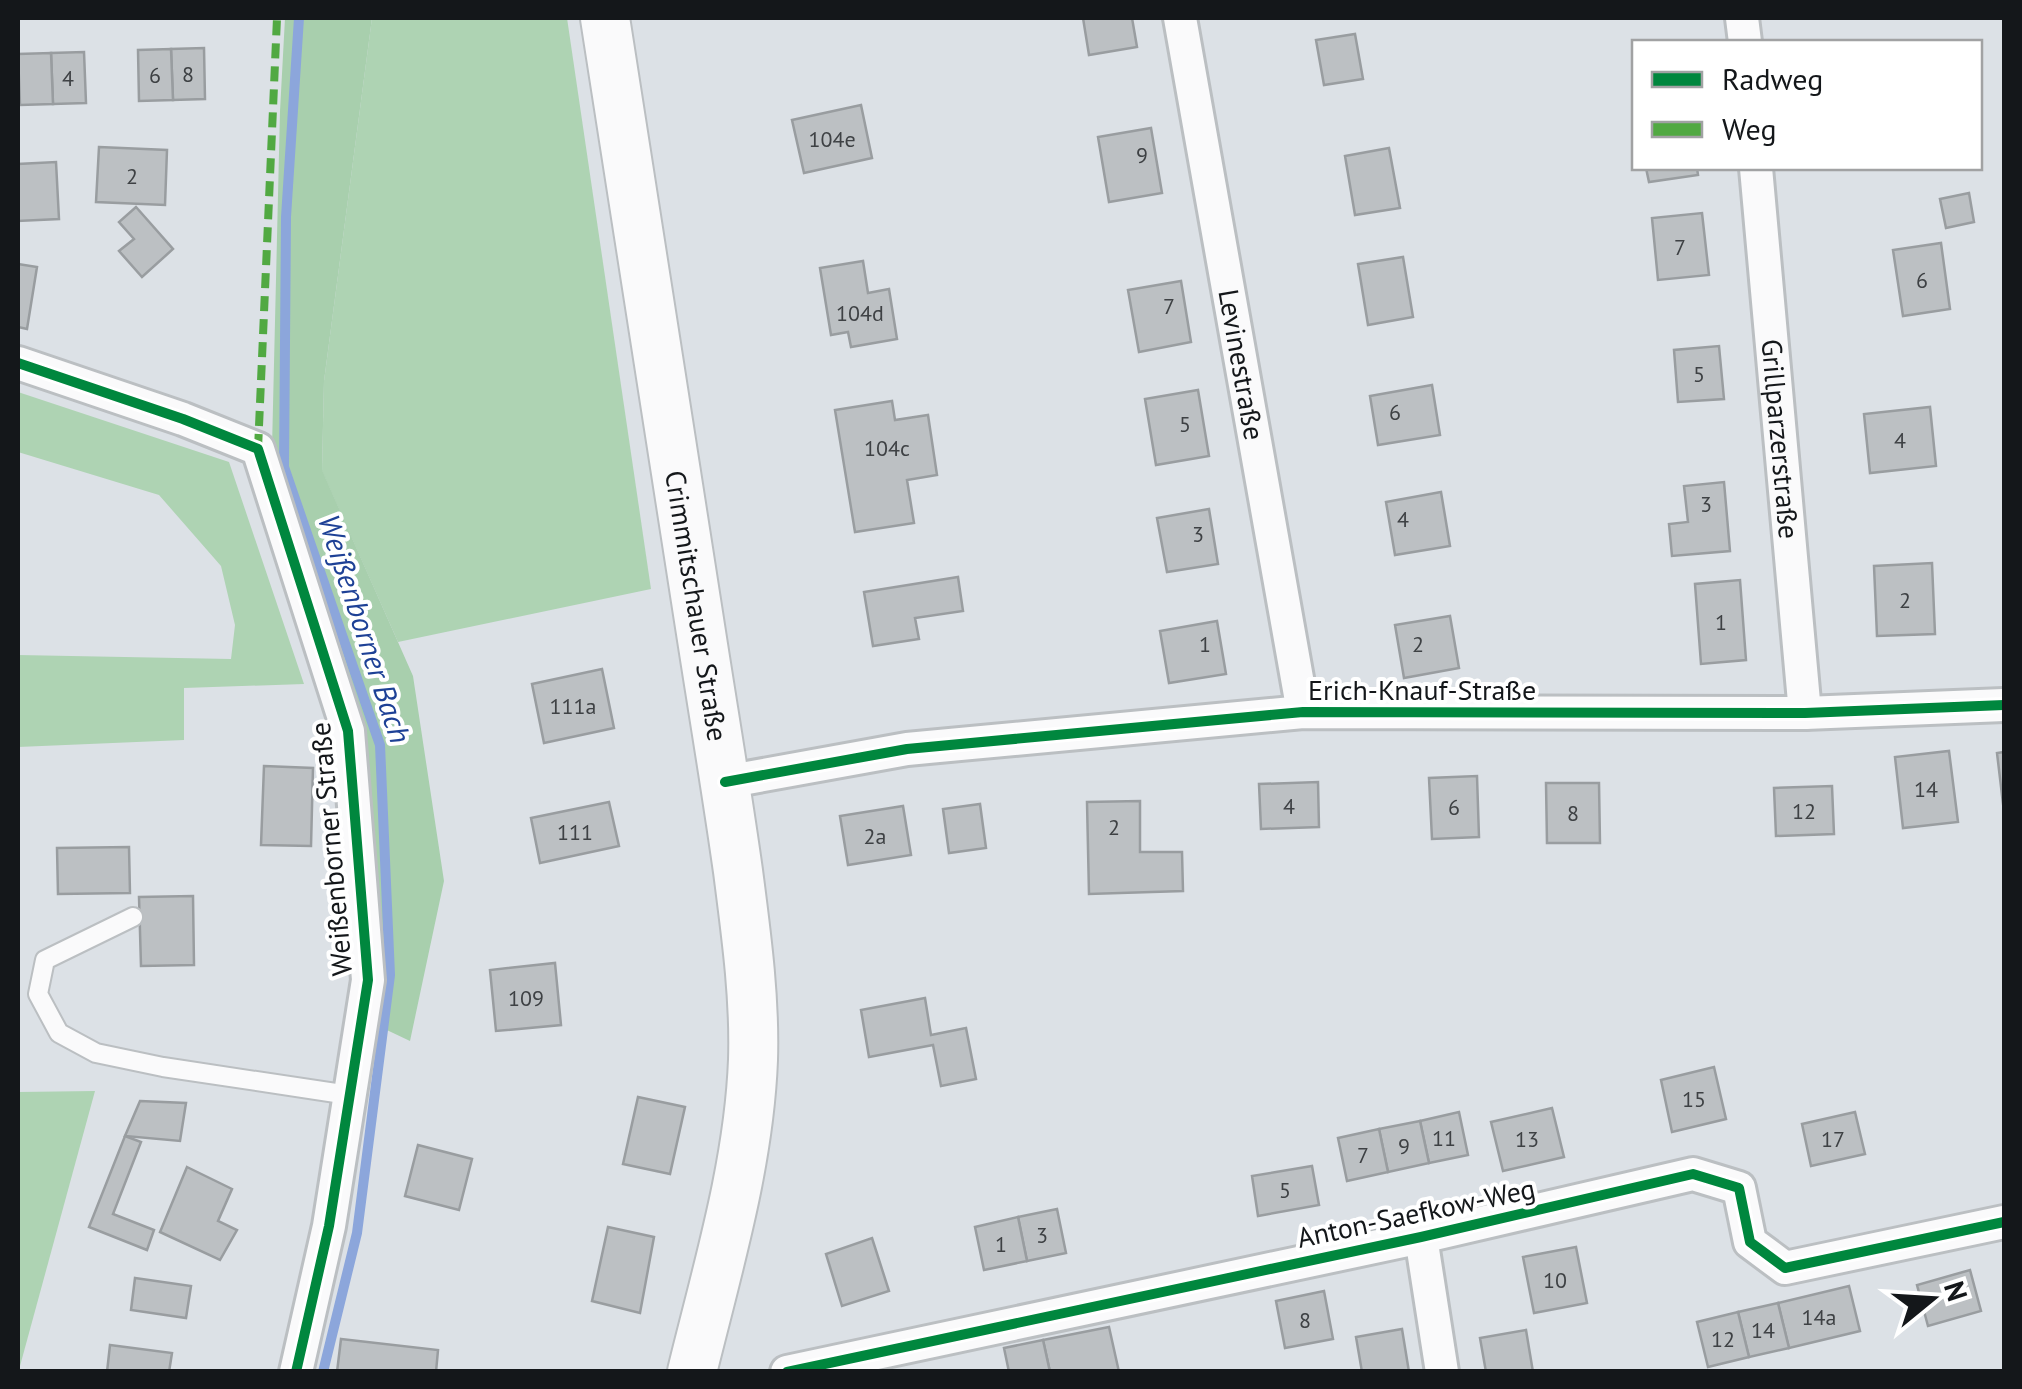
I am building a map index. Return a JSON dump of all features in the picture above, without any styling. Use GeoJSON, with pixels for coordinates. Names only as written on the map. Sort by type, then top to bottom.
{"type":"FeatureCollection","features":[{"type":"Feature","properties":{"kind":"main road","name":"Crimmitschauer Straße"},"geometry":{"type":"LineString","coordinates":[[605,18],[725,782],[751,988],[753,1060],[746,1134],[692,1372]]}},
{"type":"Feature","properties":{"kind":"street","name":"Levinestraße"},"geometry":{"type":"LineString","coordinates":[[1180,18],[1303,712]]}},
{"type":"Feature","properties":{"kind":"street","name":"Grillparzerstraße"},"geometry":{"type":"LineString","coordinates":[[1756,170],[1805,713]]}},
{"type":"Feature","properties":{"kind":"street","name":"Weißenborner Straße"},"geometry":{"type":"LineString","coordinates":[[18,363],[258,449],[348,731],[368,980],[329,1226],[296,1372]]}},
{"type":"Feature","properties":{"kind":"street","name":"Erich-Knauf-Straße"},"geometry":{"type":"LineString","coordinates":[[725,782],[907,749],[1303,712],[1805,713],[2004,705]]}},
{"type":"Feature","properties":{"kind":"street","name":"Anton-Saefkow-Weg"},"geometry":{"type":"LineString","coordinates":[[787,1372],[1421,1237],[1693,1174],[1739,1188],[1750,1242],[1785,1268],[2004,1222]]}},
{"type":"Feature","properties":{"kind":"street"},"geometry":{"type":"LineString","coordinates":[[1421,1237],[1442,1372]]}},
{"type":"Feature","properties":{"kind":"lane"},"geometry":{"type":"LineString","coordinates":[[133,916],[45,960],[38,994],[60,1033],[96,1053],[350,1095]]}},
{"type":"Feature","properties":{"kind":"green space"},"geometry":{"type":"Polygon","coordinates":[[[285,18],[372,18],[324,381],[322,470],[413,676],[444,881],[410,1041],[372,1023],[361,726],[272,448],[285,18]]]}},
{"type":"Feature","properties":{"kind":"green space"},"geometry":{"type":"Polygon","coordinates":[[[372,18],[567,18],[651,589],[398,642],[322,471],[324,381],[372,18]]]}},
{"type":"Feature","properties":{"kind":"green space"},"geometry":{"type":"Polygon","coordinates":[[[18,392],[229,462],[304,684],[184,688],[184,740],[18,747],[18,655],[231,659],[235,625],[221,566],[159,495],[18,452],[18,392]]]}},
{"type":"Feature","properties":{"kind":"green space"},"geometry":{"type":"Polygon","coordinates":[[[95,1091],[20,1366],[18,1371],[18,1092],[95,1091]]]}},
{"type":"Feature","properties":{"kind":"building"},"geometry":{"type":"Polygon","coordinates":[[[1083,18],[1132,18],[1137,47],[1089,55],[1083,18]]]}},
{"type":"Feature","properties":{"kind":"building"},"geometry":{"type":"Polygon","coordinates":[[[1355,34],[1363,79],[1324,85],[1316,40],[1355,34]]]}},
{"type":"Feature","properties":{"kind":"building"},"geometry":{"type":"Polygon","coordinates":[[[204,48],[205,99],[173,100],[171,49],[204,48]]]}},
{"type":"Feature","properties":{"kind":"building"},"geometry":{"type":"Polygon","coordinates":[[[171,49],[173,100],[139,101],[138,50],[171,49]]]}},
{"type":"Feature","properties":{"kind":"building"},"geometry":{"type":"Polygon","coordinates":[[[84,52],[86,103],[53,104],[51,53],[84,52]]]}},
{"type":"Feature","properties":{"kind":"building"},"geometry":{"type":"Polygon","coordinates":[[[51,53],[53,104],[20,105],[18,54],[51,53]]]}},
{"type":"Feature","properties":{"kind":"building"},"geometry":{"type":"Polygon","coordinates":[[[861,105],[872,158],[804,173],[792,120],[861,105]]]}},
{"type":"Feature","properties":{"kind":"building"},"geometry":{"type":"Polygon","coordinates":[[[1151,128],[1162,193],[1109,202],[1098,137],[1151,128]]]}},
{"type":"Feature","properties":{"kind":"building"},"geometry":{"type":"Polygon","coordinates":[[[99,147],[167,150],[165,205],[96,202],[99,147]]]}},
{"type":"Feature","properties":{"kind":"building"},"geometry":{"type":"Polygon","coordinates":[[[1389,148],[1400,208],[1355,215],[1345,156],[1389,148]]]}},
{"type":"Feature","properties":{"kind":"building"},"geometry":{"type":"Polygon","coordinates":[[[56,162],[59,219],[18,221],[18,164],[56,162]]]}},
{"type":"Feature","properties":{"kind":"building"},"geometry":{"type":"Polygon","coordinates":[[[1646,170],[1697,170],[1698,175],[1649,182],[1646,170]]]}},
{"type":"Feature","properties":{"kind":"building"},"geometry":{"type":"Polygon","coordinates":[[[1969,193],[1974,222],[1946,228],[1940,199],[1969,193]]]}},
{"type":"Feature","properties":{"kind":"building"},"geometry":{"type":"Polygon","coordinates":[[[136,207],[173,249],[142,277],[119,251],[134,239],[119,222],[136,207]]]}},
{"type":"Feature","properties":{"kind":"building"},"geometry":{"type":"Polygon","coordinates":[[[1702,213],[1709,275],[1658,280],[1652,218],[1702,213]]]}},
{"type":"Feature","properties":{"kind":"building"},"geometry":{"type":"Polygon","coordinates":[[[1941,243],[1950,309],[1903,316],[1893,250],[1941,243]]]}},
{"type":"Feature","properties":{"kind":"building"},"geometry":{"type":"Polygon","coordinates":[[[1403,257],[1413,317],[1368,325],[1358,264],[1403,257]]]}},
{"type":"Feature","properties":{"kind":"building"},"geometry":{"type":"Polygon","coordinates":[[[863,261],[868,293],[889,289],[897,339],[851,347],[848,332],[831,335],[820,268],[863,261]]]}},
{"type":"Feature","properties":{"kind":"building"},"geometry":{"type":"Polygon","coordinates":[[[18,264],[37,267],[27,329],[18,327],[18,264]]]}},
{"type":"Feature","properties":{"kind":"building"},"geometry":{"type":"Polygon","coordinates":[[[1181,281],[1191,342],[1139,352],[1128,290],[1181,281]]]}},
{"type":"Feature","properties":{"kind":"building"},"geometry":{"type":"Polygon","coordinates":[[[1719,346],[1724,399],[1678,402],[1674,350],[1719,346]]]}},
{"type":"Feature","properties":{"kind":"building"},"geometry":{"type":"Polygon","coordinates":[[[1432,385],[1440,435],[1378,445],[1370,396],[1432,385]]]}},
{"type":"Feature","properties":{"kind":"building"},"geometry":{"type":"Polygon","coordinates":[[[1198,390],[1209,456],[1156,465],[1145,399],[1198,390]]]}},
{"type":"Feature","properties":{"kind":"building"},"geometry":{"type":"Polygon","coordinates":[[[892,401],[895,420],[928,415],[937,475],[907,480],[914,523],[855,532],[835,410],[892,401]]]}},
{"type":"Feature","properties":{"kind":"building"},"geometry":{"type":"Polygon","coordinates":[[[1930,407],[1936,466],[1870,473],[1864,414],[1930,407]]]}},
{"type":"Feature","properties":{"kind":"building"},"geometry":{"type":"Polygon","coordinates":[[[1724,482],[1730,551],[1672,556],[1669,524],[1688,522],[1684,486],[1724,482]]]}},
{"type":"Feature","properties":{"kind":"building"},"geometry":{"type":"Polygon","coordinates":[[[1441,492],[1450,546],[1395,555],[1386,502],[1441,492]]]}},
{"type":"Feature","properties":{"kind":"building"},"geometry":{"type":"Polygon","coordinates":[[[1209,509],[1218,564],[1167,572],[1157,518],[1209,509]]]}},
{"type":"Feature","properties":{"kind":"building"},"geometry":{"type":"Polygon","coordinates":[[[1932,563],[1935,634],[1877,636],[1874,566],[1932,563]]]}},
{"type":"Feature","properties":{"kind":"building"},"geometry":{"type":"Polygon","coordinates":[[[958,577],[963,611],[915,618],[919,639],[873,646],[864,592],[958,577]]]}},
{"type":"Feature","properties":{"kind":"building"},"geometry":{"type":"Polygon","coordinates":[[[1740,580],[1746,660],[1701,664],[1695,584],[1740,580]]]}},
{"type":"Feature","properties":{"kind":"building"},"geometry":{"type":"Polygon","coordinates":[[[1450,616],[1459,668],[1404,678],[1395,625],[1450,616]]]}},
{"type":"Feature","properties":{"kind":"building"},"geometry":{"type":"Polygon","coordinates":[[[1217,621],[1226,674],[1169,683],[1160,631],[1217,621]]]}},
{"type":"Feature","properties":{"kind":"building"},"geometry":{"type":"Polygon","coordinates":[[[602,669],[614,728],[544,743],[532,684],[602,669]]]}},
{"type":"Feature","properties":{"kind":"building"},"geometry":{"type":"Polygon","coordinates":[[[1949,751],[1958,822],[1903,828],[1895,757],[1949,751]]]}},
{"type":"Feature","properties":{"kind":"building"},"geometry":{"type":"Polygon","coordinates":[[[2004,752],[2004,812],[1997,753],[2004,752]]]}},
{"type":"Feature","properties":{"kind":"building"},"geometry":{"type":"Polygon","coordinates":[[[264,766],[313,768],[311,846],[261,845],[264,766]]]}},
{"type":"Feature","properties":{"kind":"building"},"geometry":{"type":"Polygon","coordinates":[[[1477,776],[1479,837],[1432,839],[1429,778],[1477,776]]]}},
{"type":"Feature","properties":{"kind":"building"},"geometry":{"type":"Polygon","coordinates":[[[1318,782],[1319,827],[1261,829],[1259,784],[1318,782]]]}},
{"type":"Feature","properties":{"kind":"building"},"geometry":{"type":"Polygon","coordinates":[[[1546,783],[1599,783],[1600,843],[1547,843],[1546,783]]]}},
{"type":"Feature","properties":{"kind":"building"},"geometry":{"type":"Polygon","coordinates":[[[1832,786],[1834,834],[1776,836],[1774,788],[1832,786]]]}},
{"type":"Feature","properties":{"kind":"building"},"geometry":{"type":"Polygon","coordinates":[[[1140,801],[1140,852],[1182,852],[1183,891],[1089,894],[1087,802],[1140,801]]]}},
{"type":"Feature","properties":{"kind":"building"},"geometry":{"type":"Polygon","coordinates":[[[609,802],[619,846],[540,863],[531,818],[609,802]]]}},
{"type":"Feature","properties":{"kind":"building"},"geometry":{"type":"Polygon","coordinates":[[[980,804],[986,848],[949,853],[943,809],[980,804]]]}},
{"type":"Feature","properties":{"kind":"building"},"geometry":{"type":"Polygon","coordinates":[[[903,806],[911,855],[848,865],[840,816],[903,806]]]}},
{"type":"Feature","properties":{"kind":"building"},"geometry":{"type":"Polygon","coordinates":[[[129,847],[130,893],[58,894],[57,848],[129,847]]]}},
{"type":"Feature","properties":{"kind":"building"},"geometry":{"type":"Polygon","coordinates":[[[193,896],[194,965],[141,966],[139,897],[193,896]]]}},
{"type":"Feature","properties":{"kind":"building"},"geometry":{"type":"Polygon","coordinates":[[[555,963],[561,1025],[496,1031],[490,970],[555,963]]]}},
{"type":"Feature","properties":{"kind":"building"},"geometry":{"type":"Polygon","coordinates":[[[925,998],[931,1035],[966,1028],[976,1079],[941,1086],[933,1045],[869,1057],[861,1010],[925,998]]]}},
{"type":"Feature","properties":{"kind":"building"},"geometry":{"type":"Polygon","coordinates":[[[1714,1067],[1726,1119],[1672,1132],[1661,1080],[1714,1067]]]}},
{"type":"Feature","properties":{"kind":"building"},"geometry":{"type":"Polygon","coordinates":[[[638,1097],[685,1107],[670,1174],[623,1164],[638,1097]]]}},
{"type":"Feature","properties":{"kind":"building"},"geometry":{"type":"Polygon","coordinates":[[[140,1101],[186,1103],[180,1141],[125,1136],[140,1101]]]}},
{"type":"Feature","properties":{"kind":"building"},"geometry":{"type":"Polygon","coordinates":[[[1552,1108],[1564,1157],[1503,1171],[1491,1122],[1552,1108]]]}},
{"type":"Feature","properties":{"kind":"building"},"geometry":{"type":"Polygon","coordinates":[[[1459,1112],[1468,1155],[1429,1163],[1420,1121],[1459,1112]]]}},
{"type":"Feature","properties":{"kind":"building"},"geometry":{"type":"Polygon","coordinates":[[[1855,1112],[1865,1154],[1811,1166],[1802,1124],[1855,1112]]]}},
{"type":"Feature","properties":{"kind":"building"},"geometry":{"type":"Polygon","coordinates":[[[1420,1121],[1429,1163],[1388,1172],[1379,1129],[1420,1121]]]}},
{"type":"Feature","properties":{"kind":"building"},"geometry":{"type":"Polygon","coordinates":[[[1379,1129],[1388,1172],[1347,1181],[1338,1138],[1379,1129]]]}},
{"type":"Feature","properties":{"kind":"building"},"geometry":{"type":"Polygon","coordinates":[[[125,1136],[141,1142],[113,1214],[154,1230],[147,1250],[89,1227],[125,1136]]]}},
{"type":"Feature","properties":{"kind":"building"},"geometry":{"type":"Polygon","coordinates":[[[418,1145],[472,1159],[459,1210],[405,1196],[418,1145]]]}},
{"type":"Feature","properties":{"kind":"building"},"geometry":{"type":"Polygon","coordinates":[[[1312,1166],[1319,1205],[1258,1216],[1252,1176],[1312,1166]]]}},
{"type":"Feature","properties":{"kind":"building"},"geometry":{"type":"Polygon","coordinates":[[[187,1167],[232,1189],[218,1221],[237,1230],[220,1260],[160,1232],[187,1167]]]}},
{"type":"Feature","properties":{"kind":"building"},"geometry":{"type":"Polygon","coordinates":[[[1057,1209],[1066,1253],[1027,1261],[1018,1217],[1057,1209]]]}},
{"type":"Feature","properties":{"kind":"building"},"geometry":{"type":"Polygon","coordinates":[[[1018,1217],[1027,1261],[984,1270],[975,1227],[1018,1217]]]}},
{"type":"Feature","properties":{"kind":"building"},"geometry":{"type":"Polygon","coordinates":[[[608,1227],[654,1237],[640,1313],[592,1301],[608,1227]]]}},
{"type":"Feature","properties":{"kind":"building"},"geometry":{"type":"Polygon","coordinates":[[[872,1238],[889,1291],[842,1306],[826,1254],[872,1238]]]}},
{"type":"Feature","properties":{"kind":"building"},"geometry":{"type":"Polygon","coordinates":[[[1576,1247],[1587,1303],[1534,1313],[1523,1257],[1576,1247]]]}},
{"type":"Feature","properties":{"kind":"building"},"geometry":{"type":"Polygon","coordinates":[[[1970,1270],[1981,1311],[1928,1326],[1917,1285],[1970,1270]]]}},
{"type":"Feature","properties":{"kind":"building"},"geometry":{"type":"Polygon","coordinates":[[[135,1278],[191,1286],[186,1318],[131,1310],[135,1278]]]}},
{"type":"Feature","properties":{"kind":"building"},"geometry":{"type":"Polygon","coordinates":[[[1849,1286],[1860,1331],[1789,1348],[1778,1303],[1849,1286]]]}},
{"type":"Feature","properties":{"kind":"building"},"geometry":{"type":"Polygon","coordinates":[[[1324,1291],[1333,1339],[1285,1348],[1276,1301],[1324,1291]]]}},
{"type":"Feature","properties":{"kind":"building"},"geometry":{"type":"Polygon","coordinates":[[[1778,1303],[1789,1348],[1749,1357],[1738,1312],[1778,1303]]]}},
{"type":"Feature","properties":{"kind":"building"},"geometry":{"type":"Polygon","coordinates":[[[1738,1312],[1749,1357],[1708,1367],[1697,1322],[1738,1312]]]}},
{"type":"Feature","properties":{"kind":"building"},"geometry":{"type":"Polygon","coordinates":[[[1109,1327],[1119,1372],[1050,1372],[1043,1340],[1109,1327]]]}},
{"type":"Feature","properties":{"kind":"building"},"geometry":{"type":"Polygon","coordinates":[[[1402,1329],[1409,1372],[1362,1372],[1356,1337],[1402,1329]]]}},
{"type":"Feature","properties":{"kind":"building"},"geometry":{"type":"Polygon","coordinates":[[[1526,1330],[1533,1372],[1486,1372],[1480,1338],[1526,1330]]]}},
{"type":"Feature","properties":{"kind":"building"},"geometry":{"type":"Polygon","coordinates":[[[341,1339],[438,1350],[436,1372],[337,1372],[341,1339]]]}},
{"type":"Feature","properties":{"kind":"building"},"geometry":{"type":"Polygon","coordinates":[[[1043,1340],[1050,1372],[1009,1372],[1004,1348],[1043,1340]]]}},
{"type":"Feature","properties":{"kind":"building"},"geometry":{"type":"Polygon","coordinates":[[[110,1345],[172,1353],[169,1372],[107,1372],[110,1345]]]}},
{"type":"Feature","properties":{"kind":"waterway","name":"Weißenborner Bach"},"geometry":{"type":"LineString","coordinates":[[299,18],[286,217],[284,467],[380,745],[390,975],[357,1233],[323,1372]]}},
{"type":"Feature","properties":{"kind":"marked path"},"geometry":{"type":"LineString","coordinates":[[258,449],[277,18]]}},
{"type":"Feature","properties":{"kind":"cycle path"},"geometry":{"type":"LineString","coordinates":[[18,363],[258,449],[348,731],[368,980],[329,1226],[296,1372]]}},
{"type":"Feature","properties":{"kind":"cycle path"},"geometry":{"type":"LineString","coordinates":[[725,782],[907,749],[1303,712],[1805,713],[2004,705]]}},
{"type":"Feature","properties":{"kind":"cycle path"},"geometry":{"type":"LineString","coordinates":[[787,1372],[1421,1237],[1693,1174],[1739,1188],[1750,1242],[1785,1268],[2004,1222]]}}]}
